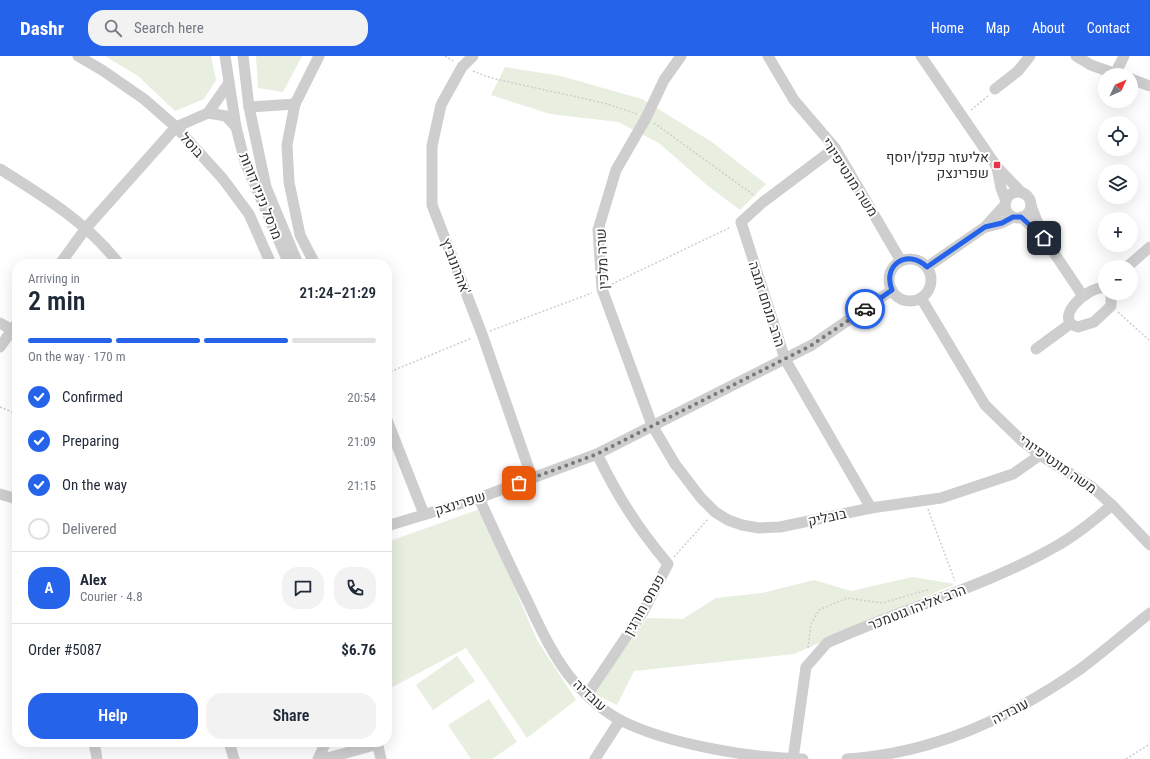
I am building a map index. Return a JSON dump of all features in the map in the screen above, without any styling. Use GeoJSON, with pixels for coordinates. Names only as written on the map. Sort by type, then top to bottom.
{"type":"FeatureCollection","features":[{"type":"Feature","properties":{"kind":"street","name":"בוסל"},"geometry":{"type":"LineString","coordinates":[[78,56],[102,70],[144,99],[176,128],[223,179],[249,214],[269,259]]}},
{"type":"Feature","properties":{"kind":"street","name":"מרסל ניניו דורות"},"geometry":{"type":"LineString","coordinates":[[225,56],[236,127],[245,162],[287,259]]}},
{"type":"Feature","properties":{"kind":"street","name":"מרסל ניניו דורות"},"geometry":{"type":"LineString","coordinates":[[243,56],[249,107],[266,187],[296,259]]}},
{"type":"Feature","properties":{"kind":"street"},"geometry":{"type":"LineString","coordinates":[[312,259],[300,235],[289,182],[287,145],[296,104],[319,56]]}},
{"type":"Feature","properties":{"kind":"street","name":"אהרונוביץ'"},"geometry":{"type":"LineString","coordinates":[[473,56],[462,67],[441,105],[432,146],[432,205],[482,334],[532,478]]}},
{"type":"Feature","properties":{"kind":"street","name":"שרה מלכין"},"geometry":{"type":"LineString","coordinates":[[652,425],[602,289],[598,230],[616,170],[646,118],[664,80],[681,56]]}},
{"type":"Feature","properties":{"kind":"street","name":"משה מונטיפיורי"},"geometry":{"type":"LineString","coordinates":[[768,56],[794,100],[834,148],[901,260]]}},
{"type":"Feature","properties":{"kind":"street"},"geometry":{"type":"LineString","coordinates":[[921,56],[997,167],[1022,193],[1029,198],[1044,238],[1083,296]]}},
{"type":"Feature","properties":{"kind":"street"},"geometry":{"type":"LineString","coordinates":[[995,89],[1018,71],[1030,56]]}},
{"type":"Feature","properties":{"kind":"street"},"geometry":{"type":"LineString","coordinates":[[1076,56],[1100,68]]}},
{"type":"Feature","properties":{"kind":"street"},"geometry":{"type":"LineString","coordinates":[[1119,68],[1124,56]]}},
{"type":"Feature","properties":{"kind":"street"},"geometry":{"type":"LineString","coordinates":[[1138,82],[1150,86]]}},
{"type":"Feature","properties":{"kind":"street"},"geometry":{"type":"LineString","coordinates":[[64,259],[86,228],[176,128],[208,113],[229,83]]}},
{"type":"Feature","properties":{"kind":"street"},"geometry":{"type":"LineString","coordinates":[[249,107],[296,104]]}},
{"type":"Feature","properties":{"kind":"street"},"geometry":{"type":"LineString","coordinates":[[208,113],[226,116],[236,127]]}},
{"type":"Feature","properties":{"kind":"street"},"geometry":{"type":"LineString","coordinates":[[741,222],[763,202],[834,148]]}},
{"type":"Feature","properties":{"kind":"street"},"geometry":{"type":"LineString","coordinates":[[997,167],[1008,212],[1017,217],[1044,238]]}},
{"type":"Feature","properties":{"kind":"street"},"geometry":{"type":"LineString","coordinates":[[0,169],[39,193],[86,228],[114,259]]}},
{"type":"Feature","properties":{"kind":"street"},"geometry":{"type":"LineString","coordinates":[[927,267],[985,227],[1006,203],[1010,195],[1022,193]]}},
{"type":"Feature","properties":{"kind":"street"},"geometry":{"type":"LineString","coordinates":[[985,227],[1002,223],[1027,214],[1031,206]]}},
{"type":"Feature","properties":{"kind":"street","name":"הרב מנחם זמבה"},"geometry":{"type":"LineString","coordinates":[[741,222],[785,359],[871,508]]}},
{"type":"Feature","properties":{"kind":"street"},"geometry":{"type":"LineString","coordinates":[[1135,260],[1150,247]]}},
{"type":"Feature","properties":{"kind":"street"},"geometry":{"type":"LineString","coordinates":[[915,259],[927,267],[931,280],[926,293],[921,298],[908,301],[896,295],[892,290],[890,284],[891,270],[901,260],[915,259]]}},
{"type":"Feature","properties":{"kind":"street"},"geometry":{"type":"LineString","coordinates":[[1070,324],[1068,320],[1069,312],[1083,296],[1098,288]]}},
{"type":"Feature","properties":{"kind":"street","name":"שפרינצק"},"geometry":{"type":"LineString","coordinates":[[392,524],[479,498],[597,454],[812,345],[892,290]]}},
{"type":"Feature","properties":{"kind":"street","name":"משה מונטיפיורי"},"geometry":{"type":"LineString","coordinates":[[921,298],[985,404],[1022,441],[1040,455],[1092,487],[1112,505],[1150,545]]}},
{"type":"Feature","properties":{"kind":"street"},"geometry":{"type":"LineString","coordinates":[[1070,324],[1078,327],[1087,326],[1105,313],[1111,306],[1112,300]]}},
{"type":"Feature","properties":{"kind":"street"},"geometry":{"type":"LineString","coordinates":[[0,323],[12,326]]}},
{"type":"Feature","properties":{"kind":"street"},"geometry":{"type":"LineString","coordinates":[[1036,349],[1070,324]]}},
{"type":"Feature","properties":{"kind":"street"},"geometry":{"type":"LineString","coordinates":[[0,347],[12,329]]}},
{"type":"Feature","properties":{"kind":"street","name":"בובליק"},"geometry":{"type":"LineString","coordinates":[[652,425],[688,483],[715,512],[728,520],[742,525],[759,528],[780,527],[871,508],[941,498],[1013,474],[1040,455]]}},
{"type":"Feature","properties":{"kind":"street"},"geometry":{"type":"LineString","coordinates":[[392,433],[424,514]]}},
{"type":"Feature","properties":{"kind":"street","name":"פנחס חורגין"},"geometry":{"type":"LineString","coordinates":[[587,695],[643,612],[668,564],[632,518],[616,493],[597,454]]}},
{"type":"Feature","properties":{"kind":"street"},"geometry":{"type":"LineString","coordinates":[[0,494],[12,498]]}},
{"type":"Feature","properties":{"kind":"street","name":"עובדיה"},"geometry":{"type":"LineString","coordinates":[[479,498],[542,633],[574,682],[587,695],[620,720],[652,733],[730,752],[803,759]]}},
{"type":"Feature","properties":{"kind":"street","name":"הרב אליהו גוטמכר"},"geometry":{"type":"LineString","coordinates":[[806,667],[827,643],[958,591],[1021,564],[1053,548],[1083,529],[1112,505]]}},
{"type":"Feature","properties":{"kind":"street","name":"עובדיה"},"geometry":{"type":"LineString","coordinates":[[847,759],[875,757],[923,747],[960,736],[999,718],[1037,697],[1079,669],[1150,613]]}},
{"type":"Feature","properties":{"kind":"street"},"geometry":{"type":"LineString","coordinates":[[793,759],[806,667]]}},
{"type":"Feature","properties":{"kind":"street"},"geometry":{"type":"LineString","coordinates":[[595,759],[620,720]]}},
{"type":"Feature","properties":{"kind":"street"},"geometry":{"type":"LineString","coordinates":[[95,747],[97,759]]}},
{"type":"Feature","properties":{"kind":"street"},"geometry":{"type":"LineString","coordinates":[[230,747],[234,759]]}},
{"type":"Feature","properties":{"kind":"street"},"geometry":{"type":"LineString","coordinates":[[318,759],[324,747]]}},
{"type":"Feature","properties":{"kind":"street"},"geometry":{"type":"LineString","coordinates":[[324,759],[364,747]]}},
{"type":"Feature","properties":{"kind":"street"},"geometry":{"type":"LineString","coordinates":[[378,747],[381,759]]}},
{"type":"Feature","properties":{"kind":"path"},"geometry":{"type":"LineString","coordinates":[[445,56],[462,67],[491,78],[604,103],[646,118],[763,202]]}},
{"type":"Feature","properties":{"kind":"path"},"geometry":{"type":"LineString","coordinates":[[963,118],[995,89]]}},
{"type":"Feature","properties":{"kind":"path"},"geometry":{"type":"LineString","coordinates":[[392,371],[482,334],[602,289],[741,222]]}},
{"type":"Feature","properties":{"kind":"path"},"geometry":{"type":"LineString","coordinates":[[1111,306],[1150,342]]}},
{"type":"Feature","properties":{"kind":"path"},"geometry":{"type":"LineString","coordinates":[[0,407],[12,412]]}},
{"type":"Feature","properties":{"kind":"path"},"geometry":{"type":"LineString","coordinates":[[925,500],[958,591]]}},
{"type":"Feature","properties":{"kind":"path"},"geometry":{"type":"LineString","coordinates":[[668,564],[715,512]]}},
{"type":"Feature","properties":{"kind":"path"},"geometry":{"type":"LineString","coordinates":[[806,667],[811,624],[819,610],[847,598],[882,603],[927,590],[940,598]]}},
{"type":"Feature","properties":{"kind":"path"},"geometry":{"type":"LineString","coordinates":[[1126,759],[1150,744]]}},
{"type":"Feature","properties":{"kind":"shaded area"},"geometry":{"type":"Polygon","coordinates":[[[105,56],[211,56],[216,80],[204,99],[175,111],[138,76],[105,56]]]}},
{"type":"Feature","properties":{"kind":"shaded area"},"geometry":{"type":"Polygon","coordinates":[[[256,56],[302,56],[283,92],[258,88],[256,56]]]}},
{"type":"Feature","properties":{"kind":"shaded area"},"geometry":{"type":"Polygon","coordinates":[[[505,67],[561,76],[642,99],[712,142],[766,184],[740,210],[708,186],[659,143],[618,122],[550,114],[491,95],[505,67]]]}},
{"type":"Feature","properties":{"kind":"shaded area"},"geometry":{"type":"Polygon","coordinates":[[[480,509],[537,640],[576,700],[527,738],[466,648],[392,687],[392,540],[480,509]]]}},
{"type":"Feature","properties":{"kind":"shaded area"},"geometry":{"type":"Polygon","coordinates":[[[912,577],[955,584],[794,654],[634,671],[617,705],[593,693],[647,618],[683,619],[716,598],[762,593],[814,580],[851,591],[912,577]]]}},
{"type":"Feature","properties":{"kind":"shaded area"},"geometry":{"type":"Polygon","coordinates":[[[457,656],[475,681],[433,710],[416,685],[457,656]]]}},
{"type":"Feature","properties":{"kind":"shaded area"},"geometry":{"type":"Polygon","coordinates":[[[489,699],[517,742],[492,759],[471,759],[448,725],[489,699]]]}},
{"type":"Feature","properties":{"kind":"way so far"},"geometry":{"type":"LineString","coordinates":[[519,483],[597,454],[812,345],[865,309]]}},
{"type":"Feature","properties":{"kind":"place","name":"אליעזר קפלן/יוסף שפרינצק"},"geometry":{"type":"Point","coordinates":[997,165]}},
{"type":"Feature","properties":{"kind":"route"},"geometry":{"type":"LineString","coordinates":[[865,309],[892,290],[889,277],[891,270],[895,264],[901,260],[915,259],[922,262],[927,267],[985,227],[1002,223],[1013,217],[1021,217],[1044,238]]}}]}
